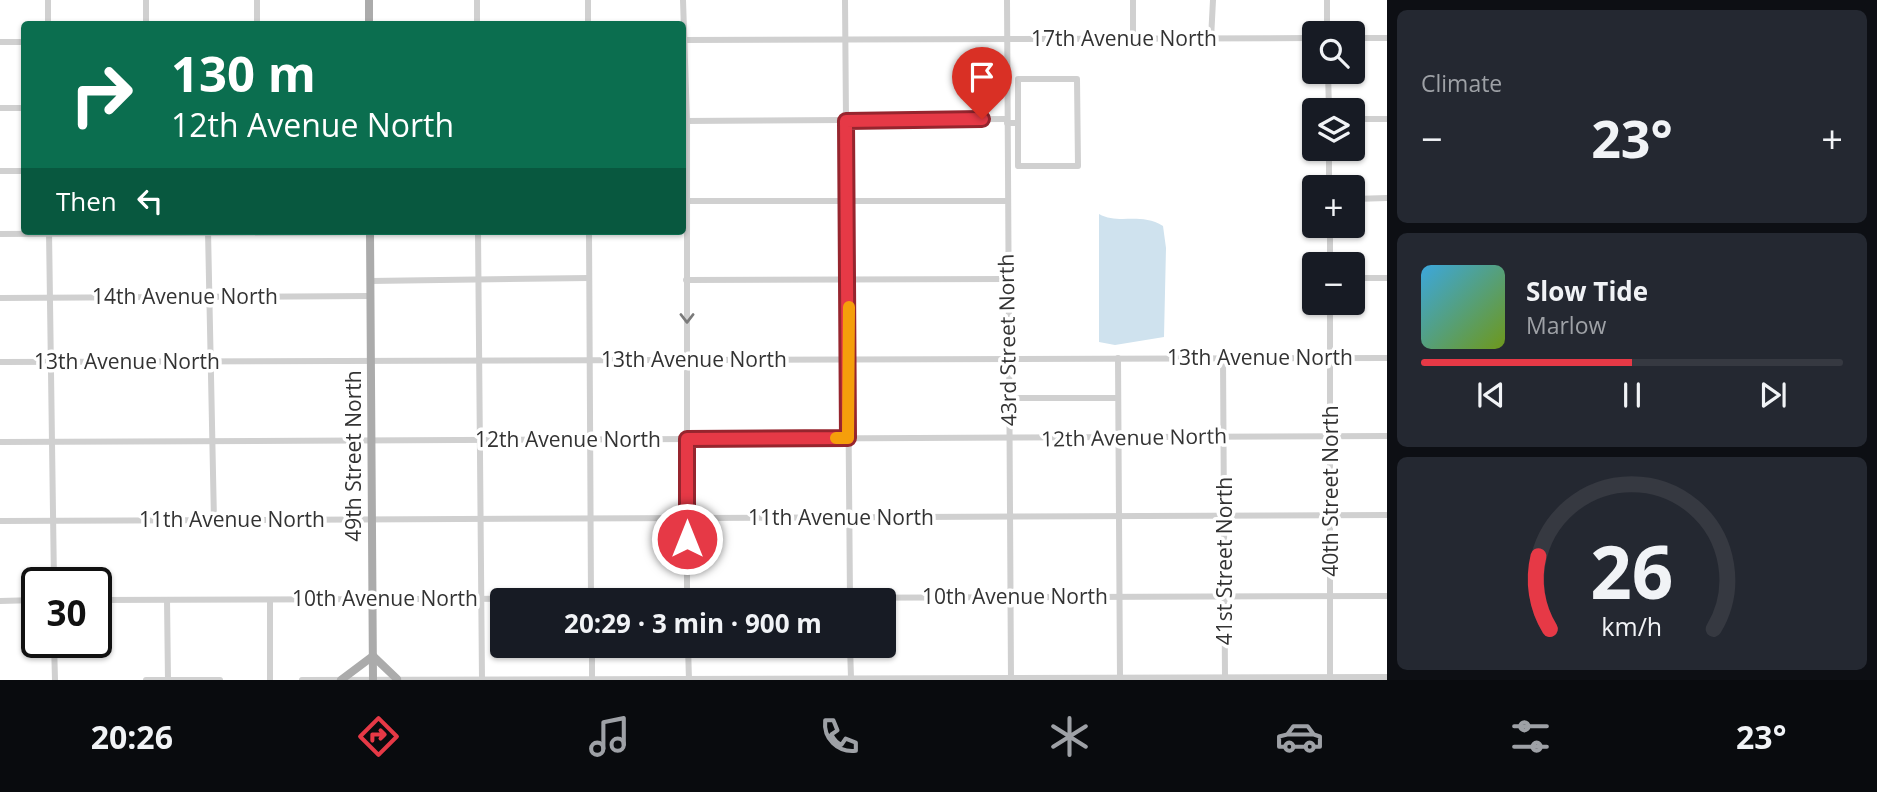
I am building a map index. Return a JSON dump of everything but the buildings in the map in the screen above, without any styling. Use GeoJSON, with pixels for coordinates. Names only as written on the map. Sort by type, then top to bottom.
{"type":"FeatureCollection","features":[{"type":"Feature","properties":{"kind":"main road"},"geometry":{"type":"LineString","coordinates":[[369,0],[369,21]]}},
{"type":"Feature","properties":{"kind":"main road","name":"49th Street North"},"geometry":{"type":"LineString","coordinates":[[370,235],[373,680]]}},
{"type":"Feature","properties":{"kind":"main road"},"geometry":{"type":"LineString","coordinates":[[341,680],[373,656],[397,679]]}},
{"type":"Feature","properties":{"kind":"street"},"geometry":{"type":"LineString","coordinates":[[48,0],[48,21]]}},
{"type":"Feature","properties":{"kind":"street"},"geometry":{"type":"LineString","coordinates":[[146,0],[146,21]]}},
{"type":"Feature","properties":{"kind":"street"},"geometry":{"type":"LineString","coordinates":[[257,0],[257,21]]}},
{"type":"Feature","properties":{"kind":"street"},"geometry":{"type":"LineString","coordinates":[[477,0],[477,21]]}},
{"type":"Feature","properties":{"kind":"street"},"geometry":{"type":"LineString","coordinates":[[588,0],[588,21]]}},
{"type":"Feature","properties":{"kind":"street"},"geometry":{"type":"LineString","coordinates":[[683,0],[683,21]]}},
{"type":"Feature","properties":{"kind":"street"},"geometry":{"type":"LineString","coordinates":[[845,0],[850,588]]}},
{"type":"Feature","properties":{"kind":"street","name":"43rd Street North"},"geometry":{"type":"LineString","coordinates":[[1007,0],[1011,679]]}},
{"type":"Feature","properties":{"kind":"street"},"geometry":{"type":"LineString","coordinates":[[1133,0],[1133,40]]}},
{"type":"Feature","properties":{"kind":"street"},"geometry":{"type":"LineString","coordinates":[[1211,39],[1213,0]]}},
{"type":"Feature","properties":{"kind":"street"},"geometry":{"type":"LineString","coordinates":[[1327,0],[1327,21]]}},
{"type":"Feature","properties":{"kind":"street","name":"17th Avenue North"},"geometry":{"type":"LineString","coordinates":[[686,40],[1302,38]]}},
{"type":"Feature","properties":{"kind":"street"},"geometry":{"type":"LineString","coordinates":[[1365,38],[1387,38]]}},
{"type":"Feature","properties":{"kind":"street"},"geometry":{"type":"LineString","coordinates":[[0,42],[21,42]]}},
{"type":"Feature","properties":{"kind":"street"},"geometry":{"type":"LineString","coordinates":[[1018,79],[1077,79],[1078,166],[1018,166],[1018,123],[1018,79]]}},
{"type":"Feature","properties":{"kind":"street"},"geometry":{"type":"LineString","coordinates":[[0,108],[21,108]]}},
{"type":"Feature","properties":{"kind":"street"},"geometry":{"type":"LineString","coordinates":[[1365,118],[1387,119]]}},
{"type":"Feature","properties":{"kind":"street"},"geometry":{"type":"LineString","coordinates":[[686,121],[1018,123]]}},
{"type":"Feature","properties":{"kind":"street"},"geometry":{"type":"LineString","coordinates":[[0,171],[21,171]]}},
{"type":"Feature","properties":{"kind":"street"},"geometry":{"type":"LineString","coordinates":[[1365,199],[1387,198]]}},
{"type":"Feature","properties":{"kind":"street"},"geometry":{"type":"LineString","coordinates":[[686,201],[1007,201]]}},
{"type":"Feature","properties":{"kind":"street"},"geometry":{"type":"LineString","coordinates":[[0,234],[21,234]]}},
{"type":"Feature","properties":{"kind":"street"},"geometry":{"type":"LineString","coordinates":[[49,235],[54,567]]}},
{"type":"Feature","properties":{"kind":"street"},"geometry":{"type":"LineString","coordinates":[[208,235],[214,521]]}},
{"type":"Feature","properties":{"kind":"street"},"geometry":{"type":"LineString","coordinates":[[478,235],[482,679]]}},
{"type":"Feature","properties":{"kind":"street"},"geometry":{"type":"LineString","coordinates":[[589,235],[591,588]]}},
{"type":"Feature","properties":{"kind":"street"},"geometry":{"type":"LineString","coordinates":[[685,235],[687,588]]}},
{"type":"Feature","properties":{"kind":"street"},"geometry":{"type":"LineString","coordinates":[[370,281],[589,278]]}},
{"type":"Feature","properties":{"kind":"street"},"geometry":{"type":"LineString","coordinates":[[1365,278],[1387,278]]}},
{"type":"Feature","properties":{"kind":"street"},"geometry":{"type":"LineString","coordinates":[[686,280],[1007,279]]}},
{"type":"Feature","properties":{"kind":"street","name":"14th Avenue North"},"geometry":{"type":"LineString","coordinates":[[0,298],[370,296]]}},
{"type":"Feature","properties":{"kind":"street","name":"40th Street North"},"geometry":{"type":"LineString","coordinates":[[1330,315],[1330,679]]}},
{"type":"Feature","properties":{"kind":"street"},"geometry":{"type":"LineString","coordinates":[[1118,358],[1120,678]]}},
{"type":"Feature","properties":{"kind":"street","name":"41st Street North"},"geometry":{"type":"LineString","coordinates":[[1223,358],[1225,678]]}},
{"type":"Feature","properties":{"kind":"street","name":"13th Avenue North"},"geometry":{"type":"LineString","coordinates":[[0,362],[1387,358]]}},
{"type":"Feature","properties":{"kind":"street"},"geometry":{"type":"LineString","coordinates":[[1009,398],[1118,398]]}},
{"type":"Feature","properties":{"kind":"street","name":"12th Avenue North"},"geometry":{"type":"LineString","coordinates":[[0,442],[848,438],[1010,440],[1387,436]]}},
{"type":"Feature","properties":{"kind":"street","name":"11th Avenue North"},"geometry":{"type":"LineString","coordinates":[[0,521],[1387,516]]}},
{"type":"Feature","properties":{"kind":"street","name":"10th Avenue North"},"geometry":{"type":"LineString","coordinates":[[896,598],[1387,596]]}},
{"type":"Feature","properties":{"kind":"street","name":"10th Avenue North"},"geometry":{"type":"LineString","coordinates":[[112,600],[490,599]]}},
{"type":"Feature","properties":{"kind":"street"},"geometry":{"type":"LineString","coordinates":[[0,601],[21,600]]}},
{"type":"Feature","properties":{"kind":"street"},"geometry":{"type":"LineString","coordinates":[[167,600],[168,680]]}},
{"type":"Feature","properties":{"kind":"street"},"geometry":{"type":"LineString","coordinates":[[270,600],[270,680]]}},
{"type":"Feature","properties":{"kind":"street"},"geometry":{"type":"LineString","coordinates":[[54,658],[55,680]]}},
{"type":"Feature","properties":{"kind":"street"},"geometry":{"type":"LineString","coordinates":[[592,658],[592,679]]}},
{"type":"Feature","properties":{"kind":"street"},"geometry":{"type":"LineString","coordinates":[[688,658],[689,679]]}},
{"type":"Feature","properties":{"kind":"street"},"geometry":{"type":"LineString","coordinates":[[850,658],[850,679]]}},
{"type":"Feature","properties":{"kind":"street"},"geometry":{"type":"LineString","coordinates":[[302,680],[1387,677]]}},
{"type":"Feature","properties":{"kind":"street"},"geometry":{"type":"LineString","coordinates":[[146,680],[220,680]]}},
{"type":"Feature","properties":{"kind":"water"},"geometry":{"type":"Polygon","coordinates":[[[1099,214],[1114,219],[1146,220],[1163,226],[1166,248],[1164,337],[1115,345],[1099,342],[1099,214]]]}},
{"type":"Feature","properties":{"kind":"slow traffic"},"geometry":{"type":"LineString","coordinates":[[836,438],[848,438],[849,307]]}},
{"type":"Feature","properties":{"kind":"route"},"geometry":{"type":"LineString","coordinates":[[687,539],[687,439],[848,438],[850,359],[846,121],[982,119]]}}]}
